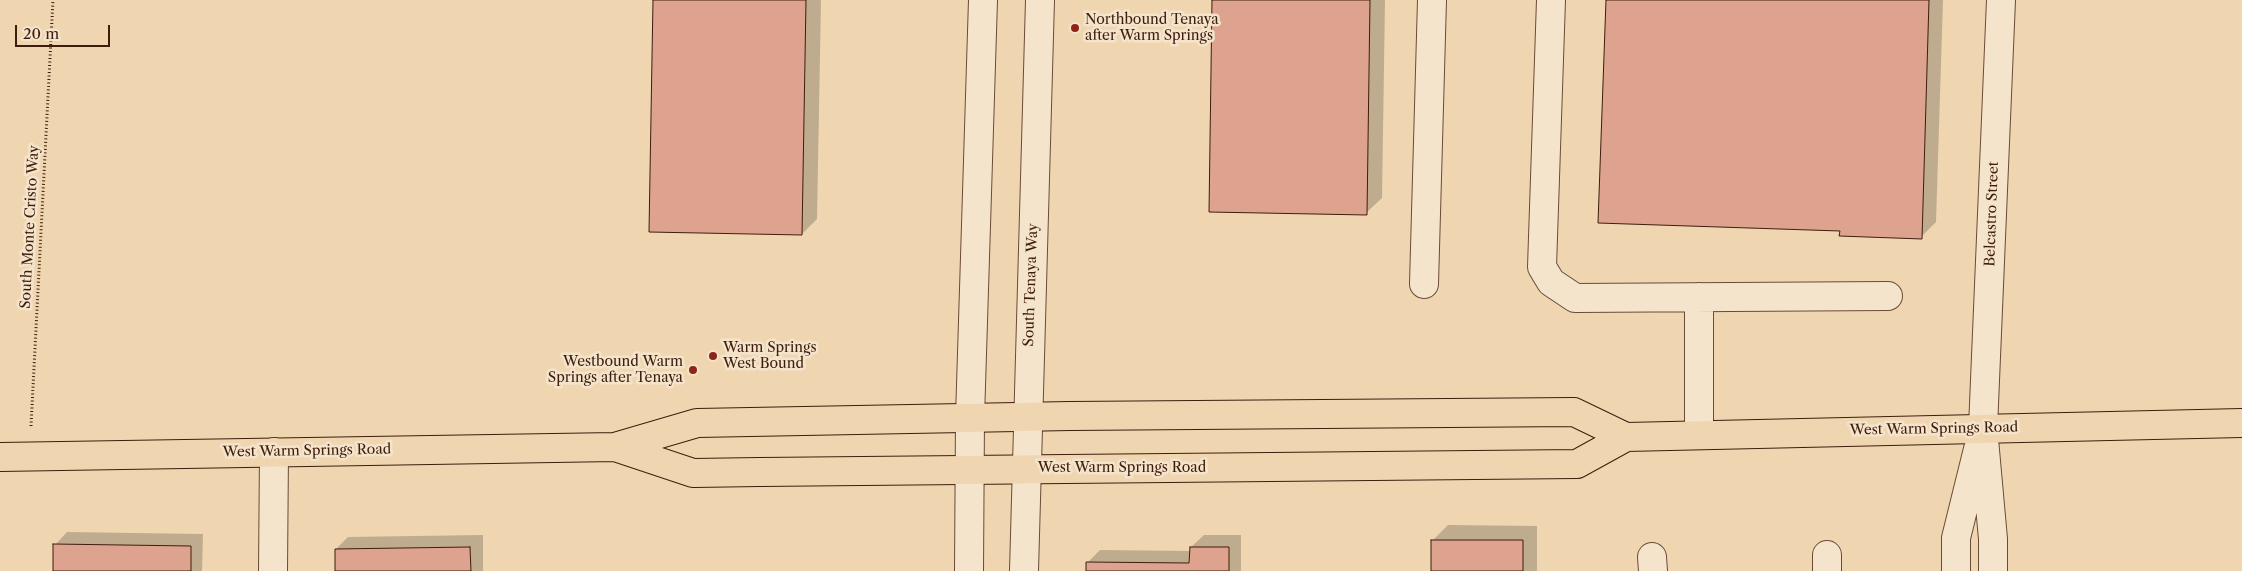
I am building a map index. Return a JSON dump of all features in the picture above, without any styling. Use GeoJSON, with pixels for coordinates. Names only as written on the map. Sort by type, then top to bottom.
{"type":"FeatureCollection","features":[{"type":"Feature","properties":{"kind":"main road","name":"West Warm Springs Road"},"geometry":{"type":"LineString","coordinates":[[0,456],[615,447],[697,423],[1027,417],[1574,412],[1626,437],[2242,423]]}},
{"type":"Feature","properties":{"kind":"main road","name":"West Warm Springs Road"},"geometry":{"type":"LineString","coordinates":[[615,447],[693,473],[1577,464],[1626,437]]}},
{"type":"Feature","properties":{"kind":"street"},"geometry":{"type":"LineString","coordinates":[[969,571],[970,418],[983,0]]}},
{"type":"Feature","properties":{"kind":"street","name":"South Tenaya Way"},"geometry":{"type":"LineString","coordinates":[[1024,571],[1025,469],[1040,0]]}},
{"type":"Feature","properties":{"kind":"street"},"geometry":{"type":"LineString","coordinates":[[1424,284],[1432,0]]}},
{"type":"Feature","properties":{"kind":"street"},"geometry":{"type":"LineString","coordinates":[[1551,0],[1542,267],[1550,282],[1576,298],[1888,296]]}},
{"type":"Feature","properties":{"kind":"street","name":"Belcastro Street"},"geometry":{"type":"LineString","coordinates":[[1993,571],[1993,539],[1983,428],[2001,0]]}},
{"type":"Feature","properties":{"kind":"street"},"geometry":{"type":"LineString","coordinates":[[1699,297],[1699,435]]}},
{"type":"Feature","properties":{"kind":"street","name":"Belcastro Street"},"geometry":{"type":"LineString","coordinates":[[1956,571],[1956,538],[1983,428]]}},
{"type":"Feature","properties":{"kind":"street"},"geometry":{"type":"LineString","coordinates":[[273,571],[274,452]]}},
{"type":"Feature","properties":{"kind":"path","name":"South Monte Cristo Way"},"geometry":{"type":"LineString","coordinates":[[29,456],[53,0]]}},
{"type":"Feature","properties":{"kind":"building"},"geometry":{"type":"Polygon","coordinates":[[[653,0],[806,0],[802,235],[649,232],[653,0]]]}},
{"type":"Feature","properties":{"kind":"building"},"geometry":{"type":"Polygon","coordinates":[[[1212,0],[1370,0],[1367,215],[1209,212],[1212,0]]]}},
{"type":"Feature","properties":{"kind":"building"},"geometry":{"type":"Polygon","coordinates":[[[1606,0],[1929,0],[1922,239],[1839,236],[1840,231],[1598,223],[1606,0]]]}},
{"type":"Feature","properties":{"kind":"building"},"geometry":{"type":"Polygon","coordinates":[[[1431,540],[1523,540],[1523,571],[1431,571],[1431,540]]]}},
{"type":"Feature","properties":{"kind":"building"},"geometry":{"type":"Polygon","coordinates":[[[53,544],[191,546],[191,571],[53,571],[53,544]]]}},
{"type":"Feature","properties":{"kind":"building"},"geometry":{"type":"Polygon","coordinates":[[[470,547],[471,571],[335,571],[335,549],[470,547]]]}},
{"type":"Feature","properties":{"kind":"building"},"geometry":{"type":"Polygon","coordinates":[[[1190,547],[1229,547],[1229,571],[1086,571],[1086,562],[1189,563],[1190,547]]]}},
{"type":"Feature","properties":{"kind":"place","name":"Northbound Tenaya after Warm Springs"},"geometry":{"type":"Point","coordinates":[1075,28]}},
{"type":"Feature","properties":{"kind":"place","name":"Warm Springs West Bound"},"geometry":{"type":"Point","coordinates":[713,356]}},
{"type":"Feature","properties":{"kind":"place","name":"Westbound Warm Springs after Tenaya"},"geometry":{"type":"Point","coordinates":[693,370]}}]}
